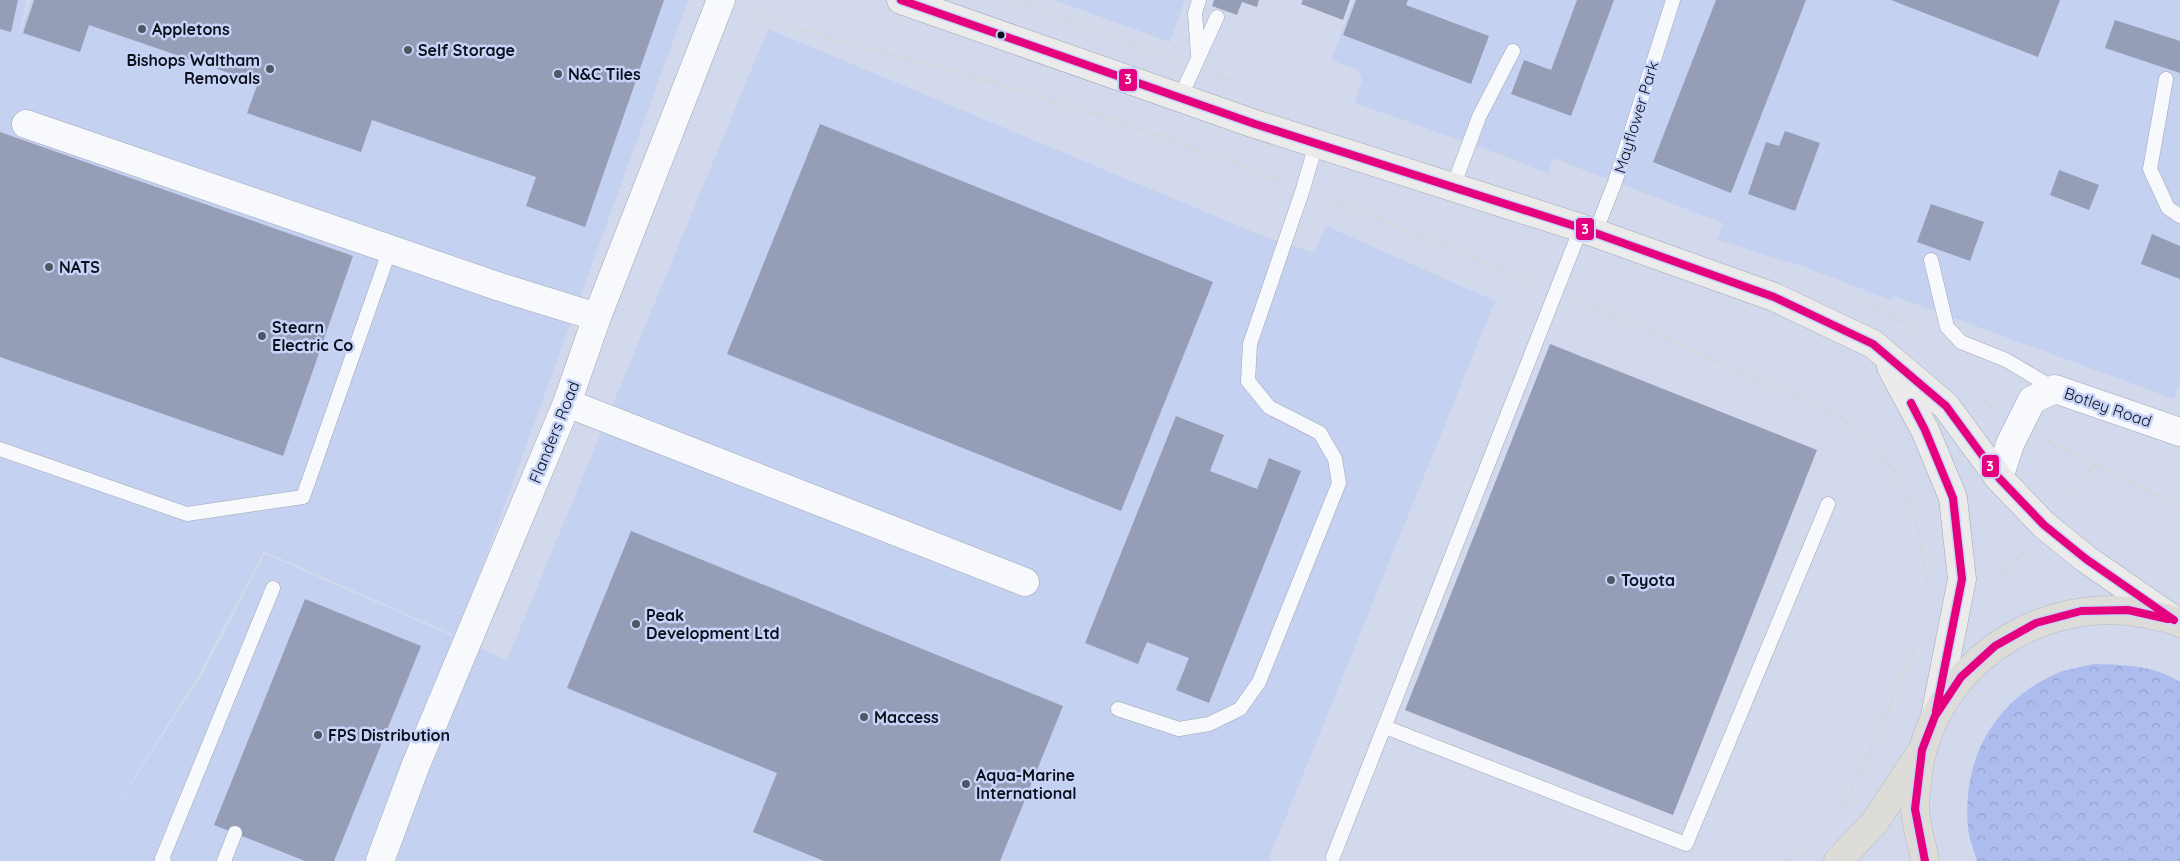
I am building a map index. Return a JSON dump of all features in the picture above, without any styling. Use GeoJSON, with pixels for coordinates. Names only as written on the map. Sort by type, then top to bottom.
{"type":"FeatureCollection","features":[{"type":"Feature","properties":{"kind":"main road"},"geometry":{"type":"LineString","coordinates":[[901,0],[947,7],[1180,98],[1316,144],[1588,231],[1774,296],[1873,344],[1946,406],[1999,478],[2051,530],[2132,592],[2177,622]]}},
{"type":"Feature","properties":{"kind":"main road"},"geometry":{"type":"LineString","coordinates":[[1838,861],[1875,822],[1922,750],[1935,716],[1962,580],[1953,498],[1925,430],[1885,355]]}},
{"type":"Feature","properties":{"kind":"main road"},"geometry":{"type":"LineString","coordinates":[[1935,716],[1961,677],[1995,646],[2036,623],[2081,611],[2128,610],[2177,622]]}},
{"type":"Feature","properties":{"kind":"main road"},"geometry":{"type":"LineString","coordinates":[[1922,750],[1915,809],[1925,861]]}},
{"type":"Feature","properties":{"kind":"street","name":"Flanders Road"},"geometry":{"type":"LineString","coordinates":[[380,861],[415,767],[567,403],[597,317],[721,1]]}},
{"type":"Feature","properties":{"kind":"street"},"geometry":{"type":"LineString","coordinates":[[26,124],[390,249],[597,317]]}},
{"type":"Feature","properties":{"kind":"street","name":"Botley Road"},"geometry":{"type":"LineString","coordinates":[[1999,478],[2010,444],[2032,400],[2055,389],[2179,428]]}},
{"type":"Feature","properties":{"kind":"street"},"geometry":{"type":"LineString","coordinates":[[567,403],[1025,582]]}},
{"type":"Feature","properties":{"kind":"lane"},"geometry":{"type":"LineString","coordinates":[[1199,0],[1196,13],[1199,59]]}},
{"type":"Feature","properties":{"kind":"lane","name":"Mayflower Park"},"geometry":{"type":"LineString","coordinates":[[1333,857],[1556,291],[1615,182],[1673,0]]}},
{"type":"Feature","properties":{"kind":"lane"},"geometry":{"type":"LineString","coordinates":[[1180,98],[1217,17]]}},
{"type":"Feature","properties":{"kind":"lane"},"geometry":{"type":"LineString","coordinates":[[1453,187],[1479,118],[1513,51]]}},
{"type":"Feature","properties":{"kind":"lane"},"geometry":{"type":"LineString","coordinates":[[2166,79],[2150,169],[2168,208],[2180,216]]}},
{"type":"Feature","properties":{"kind":"lane"},"geometry":{"type":"LineString","coordinates":[[1118,708],[1179,729],[1209,724],[1240,708],[1259,682],[1339,483],[1335,459],[1320,433],[1269,407],[1248,381],[1250,344],[1303,189],[1316,144]]}},
{"type":"Feature","properties":{"kind":"lane"},"geometry":{"type":"LineString","coordinates":[[0,449],[186,514],[302,497],[390,249]]}},
{"type":"Feature","properties":{"kind":"lane"},"geometry":{"type":"LineString","coordinates":[[1930,260],[1947,327],[1961,342],[2006,360],[2055,389]]}},
{"type":"Feature","properties":{"kind":"lane"},"geometry":{"type":"LineString","coordinates":[[1385,727],[1686,844],[1828,504]]}},
{"type":"Feature","properties":{"kind":"lane"},"geometry":{"type":"LineString","coordinates":[[164,861],[162,859],[273,588]]}},
{"type":"Feature","properties":{"kind":"lane"},"geometry":{"type":"LineString","coordinates":[[224,861],[236,833]]}},
{"type":"Feature","properties":{"kind":"path"},"geometry":{"type":"LineString","coordinates":[[721,1],[862,47],[1009,87],[1141,130],[1303,189],[1556,291],[1814,405],[1848,423],[1870,442],[1900,480],[1911,504],[1923,548],[1927,597]]}},
{"type":"Feature","properties":{"kind":"path"},"geometry":{"type":"LineString","coordinates":[[1838,815],[1878,733],[1918,638]]}},
{"type":"Feature","properties":{"kind":"path"},"geometry":{"type":"LineString","coordinates":[[1787,861],[1816,838]]}},
{"type":"Feature","properties":{"kind":"shaded area"},"geometry":{"type":"Polygon","coordinates":[[[0,0],[26,0],[18,39],[31,0],[688,0],[457,636],[264,551],[198,676],[91,846],[202,675],[265,554],[507,660],[768,29],[1263,236],[1314,253],[1326,226],[1495,301],[1268,861],[0,861],[0,0]]]}},
{"type":"Feature","properties":{"kind":"shaded area"},"geometry":{"type":"Polygon","coordinates":[[[1054,0],[1185,0],[1170,42],[1054,0]]]}},
{"type":"Feature","properties":{"kind":"shaded area"},"geometry":{"type":"Polygon","coordinates":[[[1354,0],[2180,0],[2180,381],[2174,399],[1894,296],[1891,300],[1802,266],[1717,240],[1723,223],[1553,158],[1548,174],[1505,156],[1355,103],[1362,80],[1358,70],[1331,60],[1354,0]]]}},
{"type":"Feature","properties":{"kind":"green space"},"geometry":{"type":"Polygon","coordinates":[[[2094,664],[2149,669],[2170,676],[2180,682],[2180,861],[1977,861],[1970,840],[1967,803],[1970,780],[1976,758],[1985,737],[1998,718],[2013,702],[2032,687],[2058,673],[2094,664]]]}},
{"type":"Feature","properties":{"kind":"building"},"geometry":{"type":"Polygon","coordinates":[[[0,0],[18,0],[11,32],[0,29],[0,0]]]}},
{"type":"Feature","properties":{"kind":"building"},"geometry":{"type":"Polygon","coordinates":[[[34,0],[664,0],[585,227],[526,206],[536,177],[372,120],[361,152],[247,113],[258,83],[89,25],[80,52],[23,33],[34,0]]]}},
{"type":"Feature","properties":{"kind":"building"},"geometry":{"type":"Polygon","coordinates":[[[1214,0],[1259,0],[1257,7],[1242,2],[1237,15],[1212,6],[1214,0]]]}},
{"type":"Feature","properties":{"kind":"building"},"geometry":{"type":"Polygon","coordinates":[[[1303,0],[1350,0],[1343,20],[1301,4],[1303,0]]]}},
{"type":"Feature","properties":{"kind":"building"},"geometry":{"type":"Polygon","coordinates":[[[1356,0],[1408,0],[1406,5],[1489,36],[1471,84],[1343,35],[1356,0]]]}},
{"type":"Feature","properties":{"kind":"building"},"geometry":{"type":"Polygon","coordinates":[[[1577,0],[1614,0],[1571,116],[1511,94],[1524,60],[1551,70],[1577,0]]]}},
{"type":"Feature","properties":{"kind":"building"},"geometry":{"type":"Polygon","coordinates":[[[1716,0],[1806,0],[1731,193],[1653,162],[1716,0]]]}},
{"type":"Feature","properties":{"kind":"building"},"geometry":{"type":"Polygon","coordinates":[[[1891,0],[2060,0],[2038,57],[1891,0]]]}},
{"type":"Feature","properties":{"kind":"building"},"geometry":{"type":"Polygon","coordinates":[[[2115,20],[2180,41],[2180,73],[2105,48],[2115,20]]]}},
{"type":"Feature","properties":{"kind":"building"},"geometry":{"type":"Polygon","coordinates":[[[820,124],[1213,282],[1121,511],[727,354],[820,124]]]}},
{"type":"Feature","properties":{"kind":"building"},"geometry":{"type":"Polygon","coordinates":[[[1785,131],[1820,143],[1795,211],[1748,194],[1766,142],[1779,146],[1785,131]]]}},
{"type":"Feature","properties":{"kind":"building"},"geometry":{"type":"Polygon","coordinates":[[[0,132],[353,256],[283,456],[0,357],[0,132]]]}},
{"type":"Feature","properties":{"kind":"building"},"geometry":{"type":"Polygon","coordinates":[[[2059,170],[2099,185],[2089,210],[2050,195],[2059,170]]]}},
{"type":"Feature","properties":{"kind":"building"},"geometry":{"type":"Polygon","coordinates":[[[1931,204],[1984,222],[1970,261],[1917,242],[1931,204]]]}},
{"type":"Feature","properties":{"kind":"building"},"geometry":{"type":"Polygon","coordinates":[[[2152,234],[2180,246],[2180,279],[2141,264],[2152,234]]]}},
{"type":"Feature","properties":{"kind":"building","name":"Toyota"},"geometry":{"type":"Polygon","coordinates":[[[1550,344],[1817,450],[1673,815],[1405,710],[1550,344]]]}},
{"type":"Feature","properties":{"kind":"building"},"geometry":{"type":"Polygon","coordinates":[[[1176,416],[1224,435],[1210,471],[1257,489],[1269,458],[1301,471],[1209,703],[1176,690],[1189,658],[1147,642],[1138,664],[1085,643],[1176,416]]]}},
{"type":"Feature","properties":{"kind":"building"},"geometry":{"type":"Polygon","coordinates":[[[631,531],[1063,706],[1000,861],[824,861],[753,832],[777,773],[567,688],[631,531]]]}},
{"type":"Feature","properties":{"kind":"building","name":"FPS Distribution"},"geometry":{"type":"Polygon","coordinates":[[[305,599],[421,646],[334,861],[305,861],[214,825],[305,599]]]}},
{"type":"Feature","properties":{"kind":"transit line","name":"3"},"geometry":{"type":"LineString","coordinates":[[901,0],[1255,124],[1581,228],[1774,297],[1873,344],[1946,406],[1999,478],[2044,525],[2086,559],[2174,620]]}},
{"type":"Feature","properties":{"kind":"transit line","name":"3"},"geometry":{"type":"LineString","coordinates":[[1911,403],[1925,430],[1953,498],[1962,579],[1936,711]]}},
{"type":"Feature","properties":{"kind":"transit line","name":"3"},"geometry":{"type":"LineString","coordinates":[[1925,861],[1915,809],[1922,750],[1935,716],[1961,677],[1995,646],[2036,623],[2081,611],[2128,610],[2168,619]]}},
{"type":"Feature","properties":{"kind":"place","name":"Appletons"},"geometry":{"type":"Point","coordinates":[142,29]}},
{"type":"Feature","properties":{"kind":"place","name":"Self Storage"},"geometry":{"type":"Point","coordinates":[408,50]}},
{"type":"Feature","properties":{"kind":"place","name":"Bishops Waltham Removals"},"geometry":{"type":"Point","coordinates":[270,69]}},
{"type":"Feature","properties":{"kind":"place","name":"N&C Tiles"},"geometry":{"type":"Point","coordinates":[558,74]}},
{"type":"Feature","properties":{"kind":"place","name":"NATS"},"geometry":{"type":"Point","coordinates":[49,267]}},
{"type":"Feature","properties":{"kind":"place","name":"Stearn Electric Co"},"geometry":{"type":"Point","coordinates":[262,336]}},
{"type":"Feature","properties":{"kind":"place","name":"Toyota"},"geometry":{"type":"Point","coordinates":[1611,580]}},
{"type":"Feature","properties":{"kind":"place","name":"Peak Development Ltd"},"geometry":{"type":"Point","coordinates":[636,624]}},
{"type":"Feature","properties":{"kind":"place","name":"Maccess"},"geometry":{"type":"Point","coordinates":[864,717]}},
{"type":"Feature","properties":{"kind":"place","name":"FPS Distribution"},"geometry":{"type":"Point","coordinates":[318,735]}},
{"type":"Feature","properties":{"kind":"place","name":"Aqua-Marine International"},"geometry":{"type":"Point","coordinates":[966,784]}}]}
